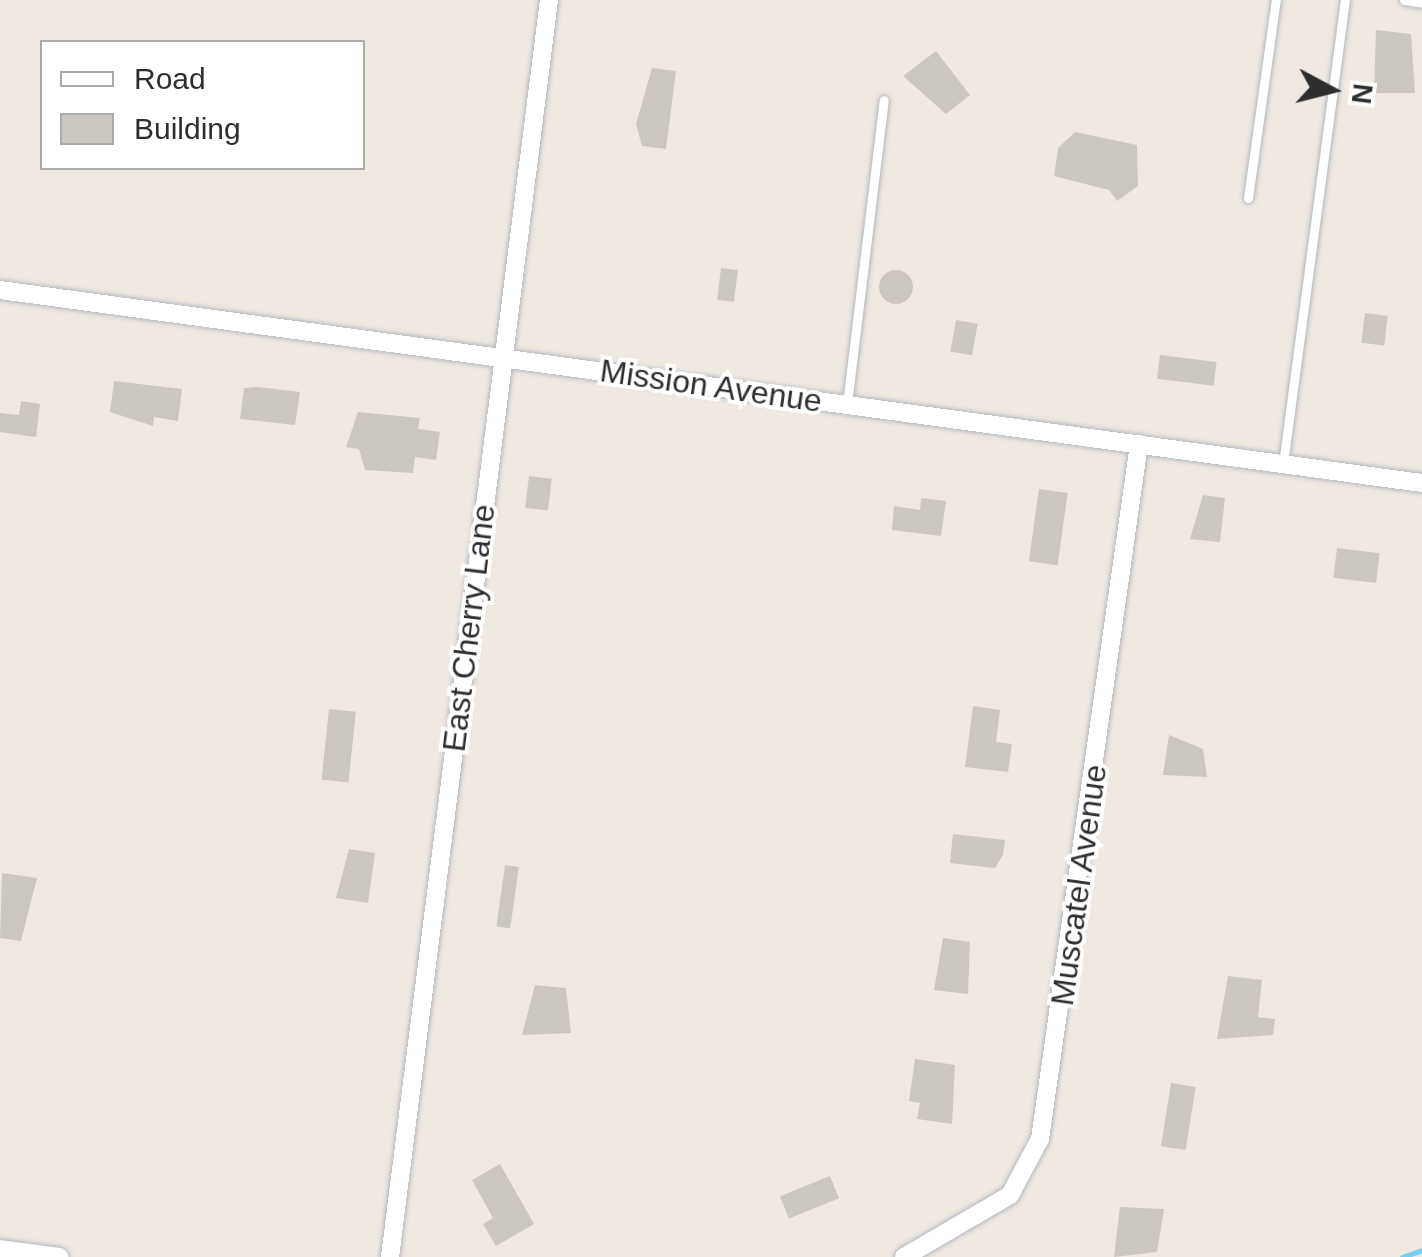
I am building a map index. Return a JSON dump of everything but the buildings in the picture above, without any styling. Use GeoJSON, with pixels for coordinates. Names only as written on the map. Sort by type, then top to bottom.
{"type":"FeatureCollection","features":[{"type":"Feature","properties":{"kind":"street","name":"East Cherry Lane"},"geometry":{"type":"LineString","coordinates":[[390,1257],[549,0]]}},
{"type":"Feature","properties":{"kind":"street","name":"Mission Avenue"},"geometry":{"type":"LineString","coordinates":[[0,290],[1422,483]]}},
{"type":"Feature","properties":{"kind":"street","name":"Muscatel Avenue"},"geometry":{"type":"LineString","coordinates":[[904,1257],[1010,1195],[1040,1139],[1139,444]]}},
{"type":"Feature","properties":{"kind":"street"},"geometry":{"type":"LineString","coordinates":[[0,1249],[59,1257]]}},
{"type":"Feature","properties":{"kind":"lane"},"geometry":{"type":"LineString","coordinates":[[1248,198],[1276,0]]}},
{"type":"Feature","properties":{"kind":"lane"},"geometry":{"type":"LineString","coordinates":[[1283,464],[1345,0]]}},
{"type":"Feature","properties":{"kind":"lane"},"geometry":{"type":"LineString","coordinates":[[1404,0],[1422,2]]}},
{"type":"Feature","properties":{"kind":"lane"},"geometry":{"type":"LineString","coordinates":[[848,404],[884,100]]}},
{"type":"Feature","properties":{"kind":"waterway"},"geometry":{"type":"LineString","coordinates":[[1402,1257],[1422,1250]]}}]}
